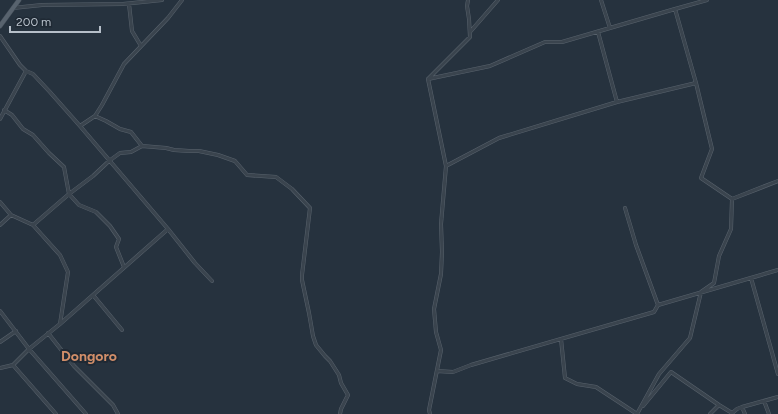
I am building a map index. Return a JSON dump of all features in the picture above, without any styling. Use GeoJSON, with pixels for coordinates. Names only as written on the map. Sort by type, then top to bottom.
{"type":"FeatureCollection","features":[{"type":"Feature","properties":{"kind":"main road"},"geometry":{"type":"LineString","coordinates":[[0,26],[19,0]]}},
{"type":"Feature","properties":{"kind":"street"},"geometry":{"type":"LineString","coordinates":[[105,0],[106,4]]}},
{"type":"Feature","properties":{"kind":"street"},"geometry":{"type":"LineString","coordinates":[[13,8],[42,5],[129,4],[162,0]]}},
{"type":"Feature","properties":{"kind":"street"},"geometry":{"type":"LineString","coordinates":[[80,126],[95,116],[124,64],[168,18],[182,0]]}},
{"type":"Feature","properties":{"kind":"street"},"geometry":{"type":"LineString","coordinates":[[428,79],[470,37],[467,6],[468,0]]}},
{"type":"Feature","properties":{"kind":"street"},"geometry":{"type":"LineString","coordinates":[[470,32],[498,0]]}},
{"type":"Feature","properties":{"kind":"street"},"geometry":{"type":"LineString","coordinates":[[601,0],[610,28]]}},
{"type":"Feature","properties":{"kind":"street"},"geometry":{"type":"LineString","coordinates":[[428,79],[490,66],[545,42],[562,42],[707,0]]}},
{"type":"Feature","properties":{"kind":"street"},"geometry":{"type":"LineString","coordinates":[[129,4],[132,31],[141,46]]}},
{"type":"Feature","properties":{"kind":"street"},"geometry":{"type":"LineString","coordinates":[[675,9],[696,83],[712,149],[701,178],[732,199]]}},
{"type":"Feature","properties":{"kind":"street"},"geometry":{"type":"LineString","coordinates":[[598,32],[617,102]]}},
{"type":"Feature","properties":{"kind":"street"},"geometry":{"type":"LineString","coordinates":[[0,36],[20,65],[32,74],[49,91],[212,281]]}},
{"type":"Feature","properties":{"kind":"street"},"geometry":{"type":"LineString","coordinates":[[0,119],[26,71]]}},
{"type":"Feature","properties":{"kind":"street"},"geometry":{"type":"LineString","coordinates":[[428,79],[446,166],[441,224],[441,274],[434,309],[436,332],[441,350],[429,410],[430,414]]}},
{"type":"Feature","properties":{"kind":"street"},"geometry":{"type":"LineString","coordinates":[[446,166],[499,138],[617,102],[696,83]]}},
{"type":"Feature","properties":{"kind":"street"},"geometry":{"type":"LineString","coordinates":[[4,110],[12,115],[22,130],[33,135],[64,167],[69,194],[79,205],[96,212],[110,226],[118,239],[116,247],[124,268]]}},
{"type":"Feature","properties":{"kind":"street"},"geometry":{"type":"LineString","coordinates":[[95,116],[114,125],[120,130],[131,132],[142,146]]}},
{"type":"Feature","properties":{"kind":"street"},"geometry":{"type":"LineString","coordinates":[[33,225],[120,153],[131,152],[142,146],[199,151],[218,155],[235,161],[247,175],[276,178],[292,189],[310,208],[302,280],[316,345],[330,361],[339,375],[341,383],[348,395],[340,414]]}},
{"type":"Feature","properties":{"kind":"street"},"geometry":{"type":"LineString","coordinates":[[732,199],[778,181]]}},
{"type":"Feature","properties":{"kind":"street"},"geometry":{"type":"LineString","coordinates":[[637,414],[659,374],[690,338],[701,292],[714,283],[719,256],[731,229],[732,199]]}},
{"type":"Feature","properties":{"kind":"street"},"geometry":{"type":"LineString","coordinates":[[0,202],[11,215],[33,225],[60,255],[68,272],[60,324]]}},
{"type":"Feature","properties":{"kind":"street"},"geometry":{"type":"LineString","coordinates":[[625,208],[636,245],[658,305]]}},
{"type":"Feature","properties":{"kind":"street"},"geometry":{"type":"LineString","coordinates":[[0,225],[11,215]]}},
{"type":"Feature","properties":{"kind":"street"},"geometry":{"type":"LineString","coordinates":[[0,368],[13,365],[29,348],[60,324],[168,229]]}},
{"type":"Feature","properties":{"kind":"street"},"geometry":{"type":"LineString","coordinates":[[436,370],[453,372],[471,365],[654,312],[658,305],[778,270]]}},
{"type":"Feature","properties":{"kind":"street"},"geometry":{"type":"LineString","coordinates":[[751,278],[778,374]]}},
{"type":"Feature","properties":{"kind":"street"},"geometry":{"type":"LineString","coordinates":[[93,295],[122,330]]}},
{"type":"Feature","properties":{"kind":"street"},"geometry":{"type":"LineString","coordinates":[[0,311],[29,348],[86,414]]}},
{"type":"Feature","properties":{"kind":"street"},"geometry":{"type":"LineString","coordinates":[[0,342],[16,331]]}},
{"type":"Feature","properties":{"kind":"street"},"geometry":{"type":"LineString","coordinates":[[48,333],[74,366],[113,405],[118,414]]}},
{"type":"Feature","properties":{"kind":"street"},"geometry":{"type":"LineString","coordinates":[[561,339],[565,378],[578,384],[596,387],[637,414]]}},
{"type":"Feature","properties":{"kind":"street"},"geometry":{"type":"LineString","coordinates":[[13,365],[55,414]]}},
{"type":"Feature","properties":{"kind":"street"},"geometry":{"type":"LineString","coordinates":[[637,414],[671,372],[732,413],[742,407],[778,397]]}},
{"type":"Feature","properties":{"kind":"street"},"geometry":{"type":"LineString","coordinates":[[764,401],[769,414]]}},
{"type":"Feature","properties":{"kind":"street"},"geometry":{"type":"LineString","coordinates":[[710,414],[719,405]]}},
{"type":"Feature","properties":{"kind":"street"},"geometry":{"type":"LineString","coordinates":[[742,407],[745,414]]}},
{"type":"Feature","properties":{"kind":"district","name":"Dongoro"},"geometry":{"type":"Point","coordinates":[89,356]}}]}
